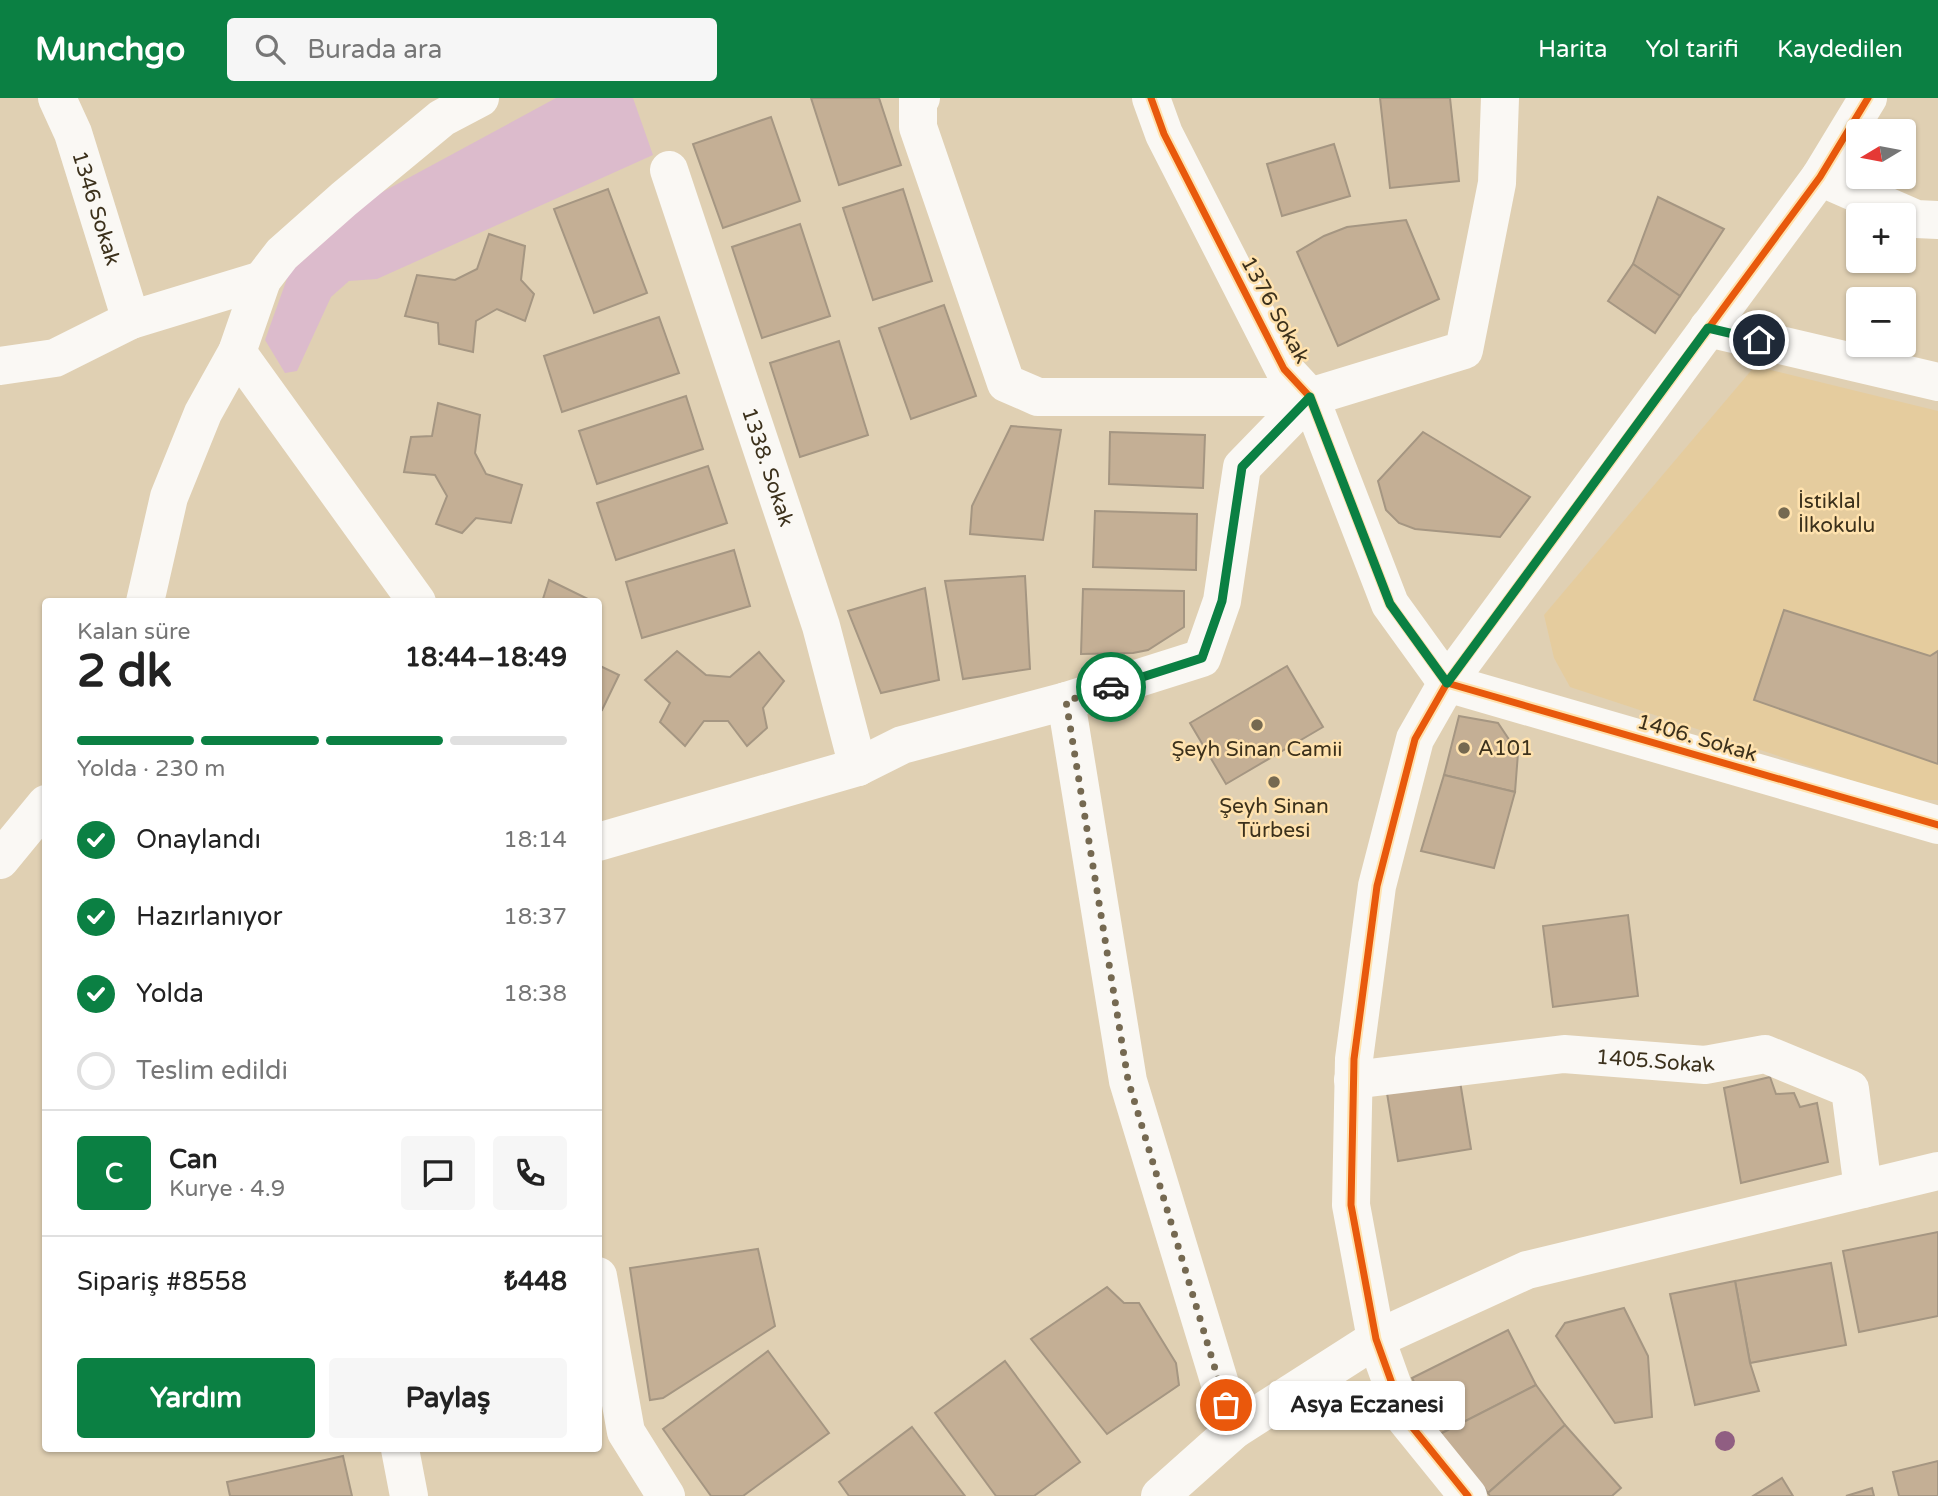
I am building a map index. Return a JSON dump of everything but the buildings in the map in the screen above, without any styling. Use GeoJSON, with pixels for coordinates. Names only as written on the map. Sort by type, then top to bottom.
{"type":"FeatureCollection","features":[{"type":"Feature","properties":{"kind":"street","name":"1346 Sokak"},"geometry":{"type":"LineString","coordinates":[[57,98],[73,133],[131,320]]}},
{"type":"Feature","properties":{"kind":"street"},"geometry":{"type":"LineString","coordinates":[[146,598],[169,497],[203,413],[237,352],[262,280],[282,254],[430,108],[480,98]]}},
{"type":"Feature","properties":{"kind":"street"},"geometry":{"type":"LineString","coordinates":[[921,98],[918,99],[918,127],[1006,383],[1038,397],[1310,397],[1464,350],[1497,183],[1500,98]]}},
{"type":"Feature","properties":{"kind":"street","name":"1376 Sokak"},"geometry":{"type":"LineString","coordinates":[[1151,98],[1164,134],[1283,369],[1310,397],[1390,604],[1447,683]]}},
{"type":"Feature","properties":{"kind":"street"},"geometry":{"type":"LineString","coordinates":[[1468,1496],[1404,1417],[1376,1339],[1351,1205],[1353,1080],[1377,886],[1415,740],[1447,683],[1820,177],[1868,98]]}},
{"type":"Feature","properties":{"kind":"street","name":"1338. Sokak"},"geometry":{"type":"LineString","coordinates":[[669,170],[821,626],[858,767]]}},
{"type":"Feature","properties":{"kind":"street"},"geometry":{"type":"LineString","coordinates":[[1820,177],[1916,219],[1938,220]]}},
{"type":"Feature","properties":{"kind":"street"},"geometry":{"type":"LineString","coordinates":[[0,366],[55,358],[131,320],[262,280]]}},
{"type":"Feature","properties":{"kind":"street"},"geometry":{"type":"LineString","coordinates":[[1708,328],[1938,382]]}},
{"type":"Feature","properties":{"kind":"street"},"geometry":{"type":"LineString","coordinates":[[237,352],[414,598]]}},
{"type":"Feature","properties":{"kind":"street"},"geometry":{"type":"LineString","coordinates":[[602,841],[858,767],[902,745],[1066,701],[1202,658],[1222,601],[1242,467],[1310,397]]}},
{"type":"Feature","properties":{"kind":"street","name":"1406. Sokak"},"geometry":{"type":"LineString","coordinates":[[1447,683],[1938,825]]}},
{"type":"Feature","properties":{"kind":"street"},"geometry":{"type":"LineString","coordinates":[[1066,701],[1128,1080],[1234,1430]]}},
{"type":"Feature","properties":{"kind":"street"},"geometry":{"type":"LineString","coordinates":[[0,860],[42,809]]}},
{"type":"Feature","properties":{"kind":"street","name":"1405.Sokak"},"geometry":{"type":"LineString","coordinates":[[1353,1080],[1564,1054],[1705,1065],[1765,1054],[1850,1089],[1863,1189]]}},
{"type":"Feature","properties":{"kind":"street"},"geometry":{"type":"LineString","coordinates":[[1160,1496],[1234,1430],[1376,1339],[1527,1270],[1938,1171]]}},
{"type":"Feature","properties":{"kind":"street"},"geometry":{"type":"LineString","coordinates":[[602,1298],[626,1432],[666,1496]]}},
{"type":"Feature","properties":{"kind":"street"},"geometry":{"type":"LineString","coordinates":[[401,1452],[409,1496]]}},
{"type":"Feature","properties":{"kind":"shaded area"},"geometry":{"type":"Polygon","coordinates":[[[556,98],[633,98],[653,155],[377,279],[349,281],[331,297],[297,371],[285,373],[265,340],[289,273],[375,196],[556,98]]]}},
{"type":"Feature","properties":{"kind":"shaded area","name":"İstiklal İlkokulu"},"geometry":{"type":"Polygon","coordinates":[[[1755,366],[1938,411],[1938,800],[1911,800],[1570,687],[1554,658],[1544,615],[1755,366]]]}},
{"type":"Feature","properties":{"kind":"cycle path"},"geometry":{"type":"LineString","coordinates":[[1151,98],[1164,134],[1284,369],[1310,397],[1390,604],[1447,683],[1938,825]]}},
{"type":"Feature","properties":{"kind":"cycle path"},"geometry":{"type":"LineString","coordinates":[[1468,1496],[1404,1417],[1376,1339],[1351,1205],[1354,1059],[1377,886],[1415,739],[1447,683],[1820,177],[1868,98]]}},
{"type":"Feature","properties":{"kind":"way so far"},"geometry":{"type":"LineString","coordinates":[[1111,687],[1066,701],[1128,1080],[1226,1405]]}},
{"type":"Feature","properties":{"kind":"place","name":"İstiklal İlkokulu"},"geometry":{"type":"Point","coordinates":[1784,513]}},
{"type":"Feature","properties":{"kind":"place","name":"Şeyh Sinan Camii"},"geometry":{"type":"Point","coordinates":[1257,725]}},
{"type":"Feature","properties":{"kind":"place","name":"A101"},"geometry":{"type":"Point","coordinates":[1464,748]}},
{"type":"Feature","properties":{"kind":"place","name":"Şeyh Sinan Türbesi"},"geometry":{"type":"Point","coordinates":[1274,782]}},
{"type":"Feature","properties":{"kind":"place","name":"Asya Eczanesi"},"geometry":{"type":"Point","coordinates":[1226,1405]}},
{"type":"Feature","properties":{"kind":"route"},"geometry":{"type":"LineString","coordinates":[[1111,687],[1202,658],[1222,601],[1242,467],[1310,397],[1390,604],[1447,683],[1708,328],[1759,340]]}}]}
